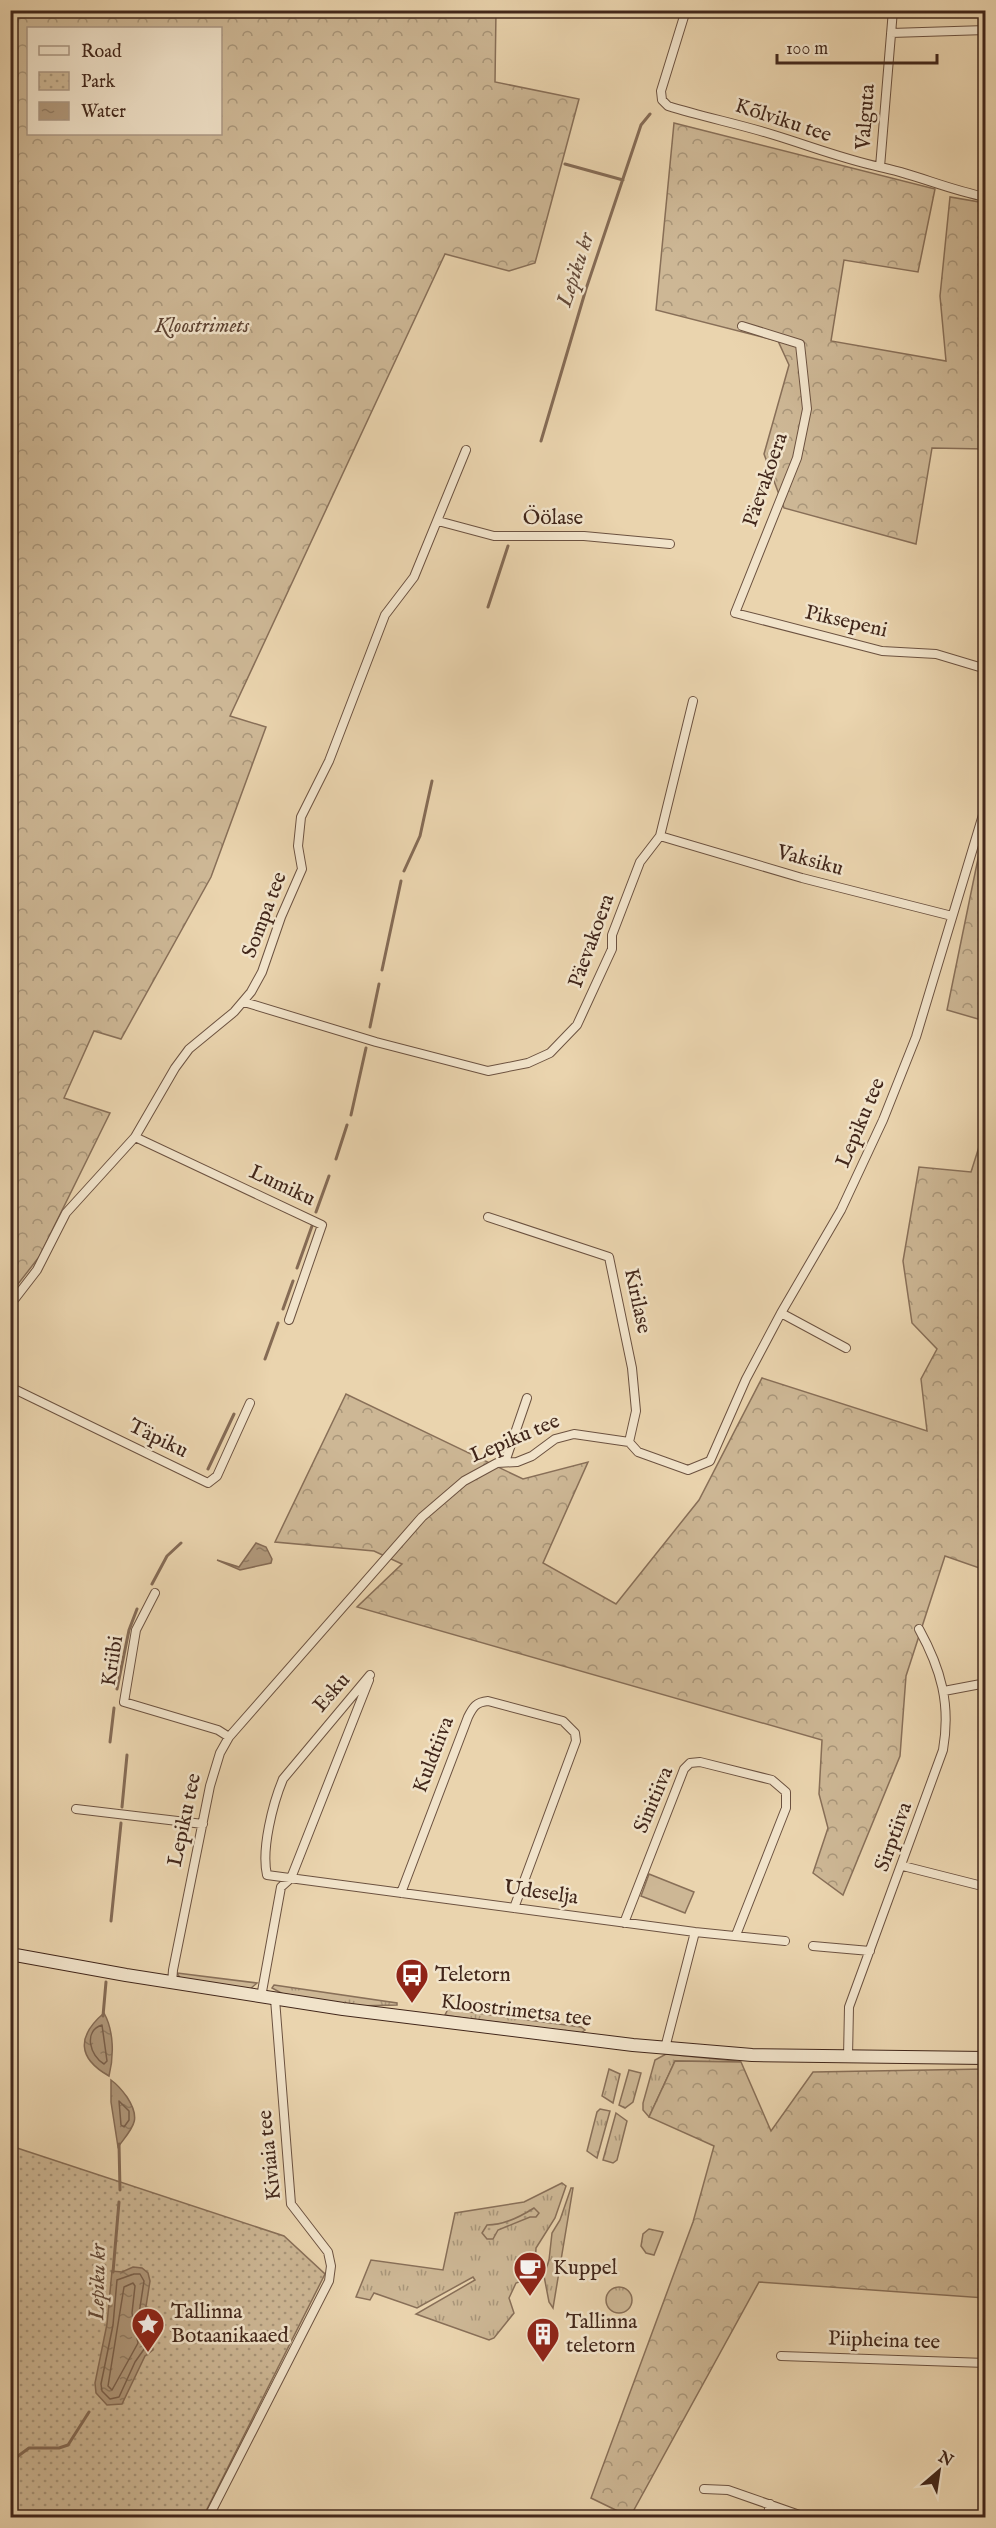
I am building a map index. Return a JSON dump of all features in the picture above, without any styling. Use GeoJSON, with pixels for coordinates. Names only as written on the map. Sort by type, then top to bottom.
{"type":"FeatureCollection","features":[{"type":"Feature","properties":{"kind":"main road","name":"Kloostrimetsa tee"},"geometry":{"type":"LineString","coordinates":[[10,1954],[261,1997],[441,2022],[664,2048],[752,2055],[986,2058]]}},
{"type":"Feature","properties":{"kind":"street","name":"Kõlviku tee"},"geometry":{"type":"LineString","coordinates":[[686,10],[661,91],[662,100],[668,106],[758,130],[861,165],[880,167],[954,191],[986,197]]}},
{"type":"Feature","properties":{"kind":"street","name":"Valguta"},"geometry":{"type":"LineString","coordinates":[[880,167],[893,10]]}},
{"type":"Feature","properties":{"kind":"street"},"geometry":{"type":"LineString","coordinates":[[891,33],[981,31]]}},
{"type":"Feature","properties":{"kind":"street","name":"Päevakoera"},"geometry":{"type":"LineString","coordinates":[[735,613],[797,458],[807,409],[800,344],[742,326]]}},
{"type":"Feature","properties":{"kind":"street","name":"Sompa tee"},"geometry":{"type":"LineString","coordinates":[[10,1305],[37,1270],[76,1200],[135,1137],[175,1068],[189,1049],[244,1002],[262,972],[281,917],[302,869],[298,846],[301,817],[328,761],[385,615],[414,578],[466,450]]}},
{"type":"Feature","properties":{"kind":"street","name":"Öölase"},"geometry":{"type":"LineString","coordinates":[[438,521],[494,536],[584,536],[670,544]]}},
{"type":"Feature","properties":{"kind":"street","name":"Piksepeni"},"geometry":{"type":"LineString","coordinates":[[735,613],[882,651],[936,654],[986,669]]}},
{"type":"Feature","properties":{"kind":"street","name":"Päevakoera"},"geometry":{"type":"LineString","coordinates":[[244,1002],[376,1042],[488,1071],[528,1063],[550,1053],[577,1025],[612,949],[612,935],[640,862],[660,836],[693,701]]}},
{"type":"Feature","properties":{"kind":"street","name":"Lepiku tee"},"geometry":{"type":"LineString","coordinates":[[172,1983],[215,1766],[229,1737],[422,1517],[464,1481],[497,1463],[517,1462],[532,1456],[555,1438],[574,1434],[629,1442],[638,1452],[688,1470],[710,1461],[746,1379],[781,1313],[841,1210],[883,1120],[916,1037],[986,806]]}},
{"type":"Feature","properties":{"kind":"street","name":"Vaksiku"},"geometry":{"type":"LineString","coordinates":[[660,836],[802,878],[952,916]]}},
{"type":"Feature","properties":{"kind":"street","name":"Lumiku"},"geometry":{"type":"LineString","coordinates":[[135,1137],[322,1225],[289,1320]]}},
{"type":"Feature","properties":{"kind":"street","name":"Kirilase"},"geometry":{"type":"LineString","coordinates":[[488,1217],[609,1257],[632,1368],[636,1411],[629,1442]]}},
{"type":"Feature","properties":{"kind":"street"},"geometry":{"type":"LineString","coordinates":[[781,1313],[846,1348]]}},
{"type":"Feature","properties":{"kind":"street","name":"Täpiku"},"geometry":{"type":"LineString","coordinates":[[10,1388],[208,1483],[218,1476],[250,1403]]}},
{"type":"Feature","properties":{"kind":"street"},"geometry":{"type":"LineString","coordinates":[[505,1462],[527,1398]]}},
{"type":"Feature","properties":{"kind":"street","name":"Kriibi"},"geometry":{"type":"LineString","coordinates":[[155,1593],[136,1629],[124,1702],[218,1730],[229,1737]]}},
{"type":"Feature","properties":{"kind":"street","name":"Sirptiiva"},"geometry":{"type":"LineString","coordinates":[[848,2057],[849,2007],[903,1866],[943,1750],[948,1723],[945,1691],[935,1658],[919,1629]]}},
{"type":"Feature","properties":{"kind":"street","name":"Esku"},"geometry":{"type":"LineString","coordinates":[[261,1997],[281,1887],[291,1878],[370,1675],[283,1779],[277,1793],[264,1862],[267,1875],[291,1878]]}},
{"type":"Feature","properties":{"kind":"street"},"geometry":{"type":"LineString","coordinates":[[945,1691],[986,1683]]}},
{"type":"Feature","properties":{"kind":"street","name":"Kuldtiiva"},"geometry":{"type":"LineString","coordinates":[[401,1893],[468,1717],[473,1707],[480,1702],[488,1701],[563,1722],[575,1733],[576,1741],[514,1908]]}},
{"type":"Feature","properties":{"kind":"street","name":"Sinitiiva"},"geometry":{"type":"LineString","coordinates":[[624,1923],[684,1769],[690,1763],[700,1762],[772,1780],[786,1792],[786,1808],[736,1935]]}},
{"type":"Feature","properties":{"kind":"street"},"geometry":{"type":"LineString","coordinates":[[76,1809],[203,1824]]}},
{"type":"Feature","properties":{"kind":"street"},"geometry":{"type":"LineString","coordinates":[[903,1866],[986,1887]]}},
{"type":"Feature","properties":{"kind":"street","name":"Udeselja"},"geometry":{"type":"LineString","coordinates":[[291,1878],[624,1923],[786,1941]]}},
{"type":"Feature","properties":{"kind":"street"},"geometry":{"type":"LineString","coordinates":[[664,2048],[695,1932]]}},
{"type":"Feature","properties":{"kind":"street"},"geometry":{"type":"LineString","coordinates":[[813,1946],[870,1951]]}},
{"type":"Feature","properties":{"kind":"street","name":"Kiviaia tee"},"geometry":{"type":"LineString","coordinates":[[208,2517],[329,2281],[331,2266],[328,2252],[291,2204],[275,1999]]}},
{"type":"Feature","properties":{"kind":"street","name":"Piipheina tee"},"geometry":{"type":"LineString","coordinates":[[781,2356],[986,2363]]}},
{"type":"Feature","properties":{"kind":"street"},"geometry":{"type":"LineString","coordinates":[[704,2489],[728,2490],[808,2517]]}},
{"type":"Feature","properties":{"kind":"street"},"geometry":{"type":"LineString","coordinates":[[767,2517],[770,2504]]}},
{"type":"Feature","properties":{"kind":"green space","name":"Kloostrimets"},"geometry":{"type":"Polygon","coordinates":[[[11,11],[496,11],[495,82],[579,99],[535,263],[509,271],[445,254],[230,716],[266,727],[211,877],[121,1039],[94,1031],[64,1098],[110,1113],[39,1257],[11,1293],[11,11]]]}},
{"type":"Feature","properties":{"kind":"green space"},"geometry":{"type":"Polygon","coordinates":[[[674,123],[935,189],[918,272],[844,260],[831,341],[946,361],[940,296],[950,197],[985,203],[985,449],[932,448],[916,544],[784,508],[764,454],[789,365],[778,341],[656,310],[674,123]]]}},
{"type":"Feature","properties":{"kind":"green space"},"geometry":{"type":"Polygon","coordinates":[[[982,839],[986,839],[985,1021],[947,1010],[982,839]]]}},
{"type":"Feature","properties":{"kind":"green space"},"geometry":{"type":"Polygon","coordinates":[[[985,1128],[985,1570],[945,1556],[906,1676],[900,1756],[843,1895],[813,1873],[828,1828],[819,1794],[822,1740],[357,1607],[402,1564],[374,1551],[275,1542],[346,1394],[523,1479],[588,1462],[543,1563],[616,1604],[699,1500],[762,1378],[927,1431],[921,1379],[937,1349],[912,1323],[903,1261],[919,1167],[971,1172],[985,1128]]]}},
{"type":"Feature","properties":{"kind":"green space"},"geometry":{"type":"Polygon","coordinates":[[[649,1874],[694,1892],[685,1913],[641,1896],[649,1874]]]}},
{"type":"Feature","properties":{"kind":"green space"},"geometry":{"type":"Polygon","coordinates":[[[177,1973],[257,1983],[249,1990],[180,1978],[177,1973]]]}},
{"type":"Feature","properties":{"kind":"green space"},"geometry":{"type":"Polygon","coordinates":[[[274,1985],[397,2003],[397,2005],[356,2006],[283,1994],[272,1988],[274,1985]]]}},
{"type":"Feature","properties":{"kind":"green space"},"geometry":{"type":"Polygon","coordinates":[[[448,2009],[581,2027],[585,2030],[581,2033],[445,2015],[448,2009]]]}},
{"type":"Feature","properties":{"kind":"green space"},"geometry":{"type":"Polygon","coordinates":[[[666,2054],[741,2062],[675,2061],[649,2117],[643,2110],[643,2103],[655,2060],[666,2054]]]}},
{"type":"Feature","properties":{"kind":"green space"},"geometry":{"type":"Polygon","coordinates":[[[675,2061],[741,2062],[771,2131],[813,2072],[985,2069],[985,2298],[759,2282],[630,2517],[591,2498],[693,2222],[714,2146],[649,2117],[675,2061]]]}},
{"type":"Feature","properties":{"kind":"green space"},"geometry":{"type":"Polygon","coordinates":[[[609,2069],[620,2074],[613,2103],[602,2096],[609,2069]]]}},
{"type":"Feature","properties":{"kind":"green space"},"geometry":{"type":"Polygon","coordinates":[[[629,2070],[641,2073],[633,2102],[625,2108],[619,2105],[629,2070]]]}},
{"type":"Feature","properties":{"kind":"green space"},"geometry":{"type":"Polygon","coordinates":[[[600,2109],[610,2111],[597,2158],[587,2151],[597,2112],[600,2109]]]}},
{"type":"Feature","properties":{"kind":"green space"},"geometry":{"type":"Polygon","coordinates":[[[616,2113],[627,2121],[617,2160],[613,2163],[603,2160],[616,2113]]]}},
{"type":"Feature","properties":{"kind":"green space","name":"Tallinna Botaanikaaed"},"geometry":{"type":"Polygon","coordinates":[[[11,2146],[284,2236],[325,2274],[203,2517],[11,2518],[11,2146]]]}},
{"type":"Feature","properties":{"kind":"green space"},"geometry":{"type":"Polygon","coordinates":[[[562,2183],[566,2186],[555,2218],[536,2248],[535,2268],[529,2264],[523,2268],[522,2274],[528,2279],[516,2283],[509,2298],[514,2313],[494,2338],[489,2340],[416,2314],[475,2280],[473,2277],[417,2308],[374,2293],[370,2300],[356,2297],[371,2260],[443,2270],[455,2213],[524,2202],[562,2183]]]}},
{"type":"Feature","properties":{"kind":"green space"},"geometry":{"type":"Polygon","coordinates":[[[571,2188],[573,2188],[553,2308],[549,2302],[544,2276],[549,2260],[552,2233],[560,2220],[571,2188]]]}},
{"type":"Feature","properties":{"kind":"green space"},"geometry":{"type":"Polygon","coordinates":[[[534,2208],[539,2213],[536,2217],[530,2217],[498,2230],[493,2239],[487,2239],[482,2233],[487,2225],[512,2220],[534,2208]]]}},
{"type":"Feature","properties":{"kind":"green space"},"geometry":{"type":"Polygon","coordinates":[[[649,2229],[663,2232],[654,2255],[646,2253],[641,2246],[643,2234],[649,2229]]]}},
{"type":"Feature","properties":{"kind":"green space"},"geometry":{"type":"Polygon","coordinates":[[[619,2287],[628,2291],[632,2300],[628,2309],[619,2313],[610,2309],[606,2300],[610,2291],[619,2287]]]}},
{"type":"Feature","properties":{"kind":"water"},"geometry":{"type":"Polygon","coordinates":[[[256,1543],[266,1547],[272,1559],[271,1563],[240,1570],[217,1560],[239,1567],[256,1543]]]}},
{"type":"Feature","properties":{"kind":"water"},"geometry":{"type":"Polygon","coordinates":[[[104,2013],[110,2028],[112,2044],[109,2076],[91,2062],[84,2046],[89,2030],[104,2013]]]}},
{"type":"Feature","properties":{"kind":"water"},"geometry":{"type":"Polygon","coordinates":[[[111,2080],[127,2097],[132,2105],[135,2118],[118,2147],[111,2102],[111,2080]]]}},
{"type":"Feature","properties":{"kind":"water"},"geometry":{"type":"Polygon","coordinates":[[[133,2267],[142,2268],[148,2273],[150,2281],[145,2313],[153,2350],[145,2356],[122,2404],[107,2405],[96,2393],[95,2383],[107,2324],[112,2271],[122,2272],[133,2267]]]}},
{"type":"Feature","properties":{"kind":"waterway","name":"Lepiku kr"},"geometry":{"type":"LineString","coordinates":[[541,441],[586,289],[641,125],[650,114]]}},
{"type":"Feature","properties":{"kind":"waterway"},"geometry":{"type":"LineString","coordinates":[[565,164],[623,180]]}},
{"type":"Feature","properties":{"kind":"waterway","name":"Lepiku kr"},"geometry":{"type":"LineString","coordinates":[[488,607],[508,546]]}},
{"type":"Feature","properties":{"kind":"waterway","name":"Lepiku kr"},"geometry":{"type":"LineString","coordinates":[[404,871],[420,836],[432,781]]}},
{"type":"Feature","properties":{"kind":"waterway","name":"Lepiku kr"},"geometry":{"type":"LineString","coordinates":[[382,970],[401,881]]}},
{"type":"Feature","properties":{"kind":"waterway","name":"Lepiku kr"},"geometry":{"type":"LineString","coordinates":[[370,1027],[379,984]]}},
{"type":"Feature","properties":{"kind":"waterway","name":"Lepiku kr"},"geometry":{"type":"LineString","coordinates":[[351,1115],[366,1048]]}},
{"type":"Feature","properties":{"kind":"waterway","name":"Lepiku kr"},"geometry":{"type":"LineString","coordinates":[[336,1159],[347,1125]]}},
{"type":"Feature","properties":{"kind":"waterway","name":"Lepiku kr"},"geometry":{"type":"LineString","coordinates":[[316,1212],[329,1176]]}},
{"type":"Feature","properties":{"kind":"waterway","name":"Lepiku kr"},"geometry":{"type":"LineString","coordinates":[[297,1268],[312,1226]]}},
{"type":"Feature","properties":{"kind":"waterway","name":"Lepiku kr"},"geometry":{"type":"LineString","coordinates":[[283,1309],[293,1281]]}},
{"type":"Feature","properties":{"kind":"waterway","name":"Lepiku kr"},"geometry":{"type":"LineString","coordinates":[[265,1359],[278,1323]]}},
{"type":"Feature","properties":{"kind":"waterway","name":"Lepiku kr"},"geometry":{"type":"LineString","coordinates":[[208,1469],[234,1414]]}},
{"type":"Feature","properties":{"kind":"waterway","name":"Lepiku kr"},"geometry":{"type":"LineString","coordinates":[[152,1584],[167,1556],[181,1543]]}},
{"type":"Feature","properties":{"kind":"waterway","name":"Lepiku kr"},"geometry":{"type":"LineString","coordinates":[[117,1689],[129,1630],[137,1609]]}},
{"type":"Feature","properties":{"kind":"waterway","name":"Lepiku kr"},"geometry":{"type":"LineString","coordinates":[[110,1742],[114,1708]]}},
{"type":"Feature","properties":{"kind":"waterway","name":"Lepiku kr"},"geometry":{"type":"LineString","coordinates":[[122,1807],[127,1755]]}},
{"type":"Feature","properties":{"kind":"waterway","name":"Lepiku kr"},"geometry":{"type":"LineString","coordinates":[[111,1921],[121,1823]]}},
{"type":"Feature","properties":{"kind":"waterway","name":"Lepiku kr"},"geometry":{"type":"LineString","coordinates":[[103,2016],[106,1982]]}},
{"type":"Feature","properties":{"kind":"waterway","name":"Lepiku kr"},"geometry":{"type":"LineString","coordinates":[[119,2144],[120,2190]]}},
{"type":"Feature","properties":{"kind":"waterway","name":"Lepiku kr"},"geometry":{"type":"LineString","coordinates":[[113,2272],[119,2202]]}},
{"type":"Feature","properties":{"kind":"waterway","name":"Lepiku kr"},"geometry":{"type":"LineString","coordinates":[[10,2462],[29,2448],[59,2448],[68,2445],[89,2412]]}},
{"type":"Feature","properties":{"kind":"place","name":"Teletorn"},"geometry":{"type":"Point","coordinates":[412,2004]}},
{"type":"Feature","properties":{"kind":"place","name":"Kuppel"},"geometry":{"type":"Point","coordinates":[530,2297]}},
{"type":"Feature","properties":{"kind":"place","name":"Tallinna Botaanikaaed"},"geometry":{"type":"Point","coordinates":[148,2353]}},
{"type":"Feature","properties":{"kind":"place","name":"Tallinna teletorn"},"geometry":{"type":"Point","coordinates":[543,2363]}}]}
